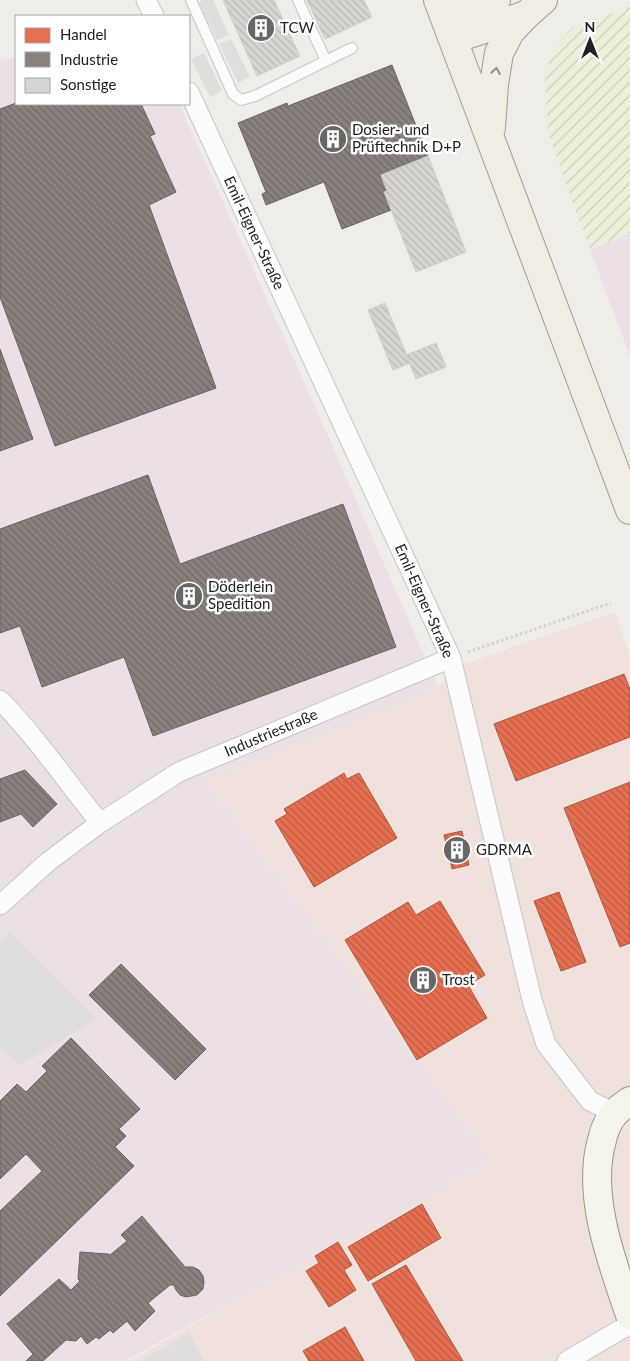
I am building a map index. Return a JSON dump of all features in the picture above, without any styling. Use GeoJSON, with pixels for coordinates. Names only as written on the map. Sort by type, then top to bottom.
{"type":"FeatureCollection","features":[{"type":"Feature","properties":{"kind":"main road"},"geometry":{"type":"LineString","coordinates":[[496,0],[441,7],[630,510]]}},
{"type":"Feature","properties":{"kind":"main road"},"geometry":{"type":"LineString","coordinates":[[454,39],[534,8]]}},
{"type":"Feature","properties":{"kind":"main road"},"geometry":{"type":"LineString","coordinates":[[491,137],[494,84],[499,53],[510,32],[534,8]]}},
{"type":"Feature","properties":{"kind":"main road","name":"Emil-Eigner-Straße"},"geometry":{"type":"LineString","coordinates":[[622,1107],[604,1130],[598,1154],[596,1178],[600,1210],[615,1271],[630,1315]]}},
{"type":"Feature","properties":{"kind":"street"},"geometry":{"type":"LineString","coordinates":[[146,0],[154,15]]}},
{"type":"Feature","properties":{"kind":"street","name":"Emil-Eigner-Straße"},"geometry":{"type":"LineString","coordinates":[[190,94],[451,658],[532,1000],[546,1044],[590,1101],[622,1107]]}},
{"type":"Feature","properties":{"kind":"street","name":"Industriestraße"},"geometry":{"type":"LineString","coordinates":[[0,905],[48,861],[100,823],[179,772],[451,658]]}},
{"type":"Feature","properties":{"kind":"street"},"geometry":{"type":"LineString","coordinates":[[0,700],[15,715],[100,823]]}},
{"type":"Feature","properties":{"kind":"street"},"geometry":{"type":"LineString","coordinates":[[567,1361],[630,1324]]}},
{"type":"Feature","properties":{"kind":"lane"},"geometry":{"type":"LineString","coordinates":[[191,0],[233,94],[241,100],[255,96],[352,48]]}},
{"type":"Feature","properties":{"kind":"lane"},"geometry":{"type":"LineString","coordinates":[[298,0],[326,61]]}},
{"type":"Feature","properties":{"kind":"path"},"geometry":{"type":"LineString","coordinates":[[451,658],[611,603]]}},
{"type":"Feature","properties":{"kind":"shaded area"},"geometry":{"type":"Polygon","coordinates":[[[213,0],[229,35],[217,40],[199,2],[213,0]]]}},
{"type":"Feature","properties":{"kind":"shaded area"},"geometry":{"type":"Polygon","coordinates":[[[231,39],[250,77],[238,83],[219,44],[231,39]]]}},
{"type":"Feature","properties":{"kind":"shaded area"},"geometry":{"type":"Polygon","coordinates":[[[204,53],[222,91],[210,97],[191,59],[204,53]]]}},
{"type":"Feature","properties":{"kind":"shaded area"},"geometry":{"type":"Polygon","coordinates":[[[15,57],[15,105],[179,105],[309,393],[438,687],[206,781],[492,1162],[338,1242],[125,1361],[0,1361],[0,62],[15,57]]]}},
{"type":"Feature","properties":{"kind":"shaded area"},"geometry":{"type":"Polygon","coordinates":[[[630,233],[630,356],[590,250],[630,233]]]}},
{"type":"Feature","properties":{"kind":"shaded area"},"geometry":{"type":"Polygon","coordinates":[[[615,612],[630,655],[630,1361],[130,1361],[338,1242],[491,1162],[206,781],[438,687],[464,664],[615,612]]]}},
{"type":"Feature","properties":{"kind":"shaded area"},"geometry":{"type":"Polygon","coordinates":[[[10,932],[96,1019],[20,1065],[0,1048],[0,943],[10,932]]]}},
{"type":"Feature","properties":{"kind":"shaded area"},"geometry":{"type":"Polygon","coordinates":[[[189,1333],[204,1361],[140,1361],[189,1333]]]}},
{"type":"Feature","properties":{"kind":"green space"},"geometry":{"type":"Polygon","coordinates":[[[630,7],[630,233],[590,250],[548,133],[545,78],[553,48],[574,26],[630,7]]]}},
{"type":"Feature","properties":{"kind":"building: Handel"},"geometry":{"type":"Polygon","coordinates":[[[624,674],[630,689],[630,737],[516,781],[494,724],[624,674]]]}},
{"type":"Feature","properties":{"kind":"building: Handel"},"geometry":{"type":"Polygon","coordinates":[[[344,773],[347,779],[359,773],[397,838],[314,887],[275,821],[287,814],[284,809],[344,773]]]}},
{"type":"Feature","properties":{"kind":"building: Handel"},"geometry":{"type":"Polygon","coordinates":[[[630,782],[630,943],[620,947],[564,808],[630,782]]]}},
{"type":"Feature","properties":{"kind":"building: Handel","name":"GDRMA"},"geometry":{"type":"Polygon","coordinates":[[[462,831],[469,865],[452,869],[444,835],[462,831]]]}},
{"type":"Feature","properties":{"kind":"building: Handel"},"geometry":{"type":"Polygon","coordinates":[[[559,892],[586,962],[561,971],[534,901],[559,892]]]}},
{"type":"Feature","properties":{"kind":"building: Handel","name":"Trost"},"geometry":{"type":"Polygon","coordinates":[[[440,901],[485,975],[468,985],[487,1018],[417,1060],[345,940],[408,902],[416,915],[440,901]]]}},
{"type":"Feature","properties":{"kind":"building: Handel"},"geometry":{"type":"Polygon","coordinates":[[[422,1204],[441,1238],[368,1281],[348,1247],[422,1204]]]}},
{"type":"Feature","properties":{"kind":"building: Handel"},"geometry":{"type":"Polygon","coordinates":[[[338,1242],[352,1265],[344,1270],[356,1290],[329,1307],[306,1271],[319,1263],[315,1256],[338,1242]]]}},
{"type":"Feature","properties":{"kind":"building: Handel"},"geometry":{"type":"Polygon","coordinates":[[[406,1265],[463,1361],[416,1361],[372,1284],[406,1265]]]}},
{"type":"Feature","properties":{"kind":"building: Handel"},"geometry":{"type":"Polygon","coordinates":[[[345,1327],[364,1361],[309,1361],[303,1351],[345,1327]]]}},
{"type":"Feature","properties":{"kind":"building: Industrie","name":"Dosier- und Prüftechnik D+P"},"geometry":{"type":"Polygon","coordinates":[[[392,65],[428,156],[381,175],[387,191],[384,192],[391,210],[342,229],[324,182],[266,205],[262,194],[266,192],[238,123],[287,103],[288,106],[392,65]]]}},
{"type":"Feature","properties":{"kind":"building: Industrie"},"geometry":{"type":"Polygon","coordinates":[[[15,103],[15,105],[141,105],[155,134],[150,136],[176,192],[149,205],[216,388],[55,446],[0,297],[0,109],[15,103]]]}},
{"type":"Feature","properties":{"kind":"building: Industrie"},"geometry":{"type":"Polygon","coordinates":[[[0,349],[33,439],[0,451],[0,349]]]}},
{"type":"Feature","properties":{"kind":"building: Industrie","name":"Döderlein Spedition"},"geometry":{"type":"Polygon","coordinates":[[[148,475],[180,564],[343,504],[396,647],[153,736],[124,657],[42,687],[20,626],[0,633],[0,529],[148,475]]]}},
{"type":"Feature","properties":{"kind":"building: Industrie"},"geometry":{"type":"Polygon","coordinates":[[[25,770],[57,804],[33,827],[21,814],[0,822],[0,779],[25,770]]]}},
{"type":"Feature","properties":{"kind":"building: Industrie"},"geometry":{"type":"Polygon","coordinates":[[[121,964],[206,1049],[175,1080],[89,995],[121,964]]]}},
{"type":"Feature","properties":{"kind":"building: Industrie"},"geometry":{"type":"Polygon","coordinates":[[[71,1038],[140,1109],[119,1129],[126,1136],[115,1147],[134,1166],[0,1296],[0,1211],[42,1171],[26,1154],[0,1179],[0,1101],[17,1084],[26,1092],[47,1071],[42,1066],[71,1038]]]}},
{"type":"Feature","properties":{"kind":"building: Industrie"},"geometry":{"type":"Polygon","coordinates":[[[142,1216],[185,1267],[193,1267],[199,1270],[203,1276],[203,1289],[197,1295],[186,1297],[180,1295],[174,1285],[170,1285],[148,1303],[155,1311],[135,1331],[127,1321],[113,1333],[110,1330],[99,1339],[96,1337],[87,1344],[81,1336],[76,1341],[66,1340],[43,1361],[26,1361],[33,1354],[7,1324],[59,1279],[71,1290],[80,1281],[78,1279],[80,1252],[110,1255],[127,1241],[121,1235],[142,1216]]]}},
{"type":"Feature","properties":{"kind":"building: Sonstige","name":"TCW"},"geometry":{"type":"Polygon","coordinates":[[[223,0],[274,0],[300,56],[257,76],[223,0]]]}},
{"type":"Feature","properties":{"kind":"building: Sonstige"},"geometry":{"type":"Polygon","coordinates":[[[307,0],[364,0],[372,17],[325,39],[307,0]]]}},
{"type":"Feature","properties":{"kind":"building: Sonstige"},"geometry":{"type":"Polygon","coordinates":[[[428,156],[466,252],[416,272],[384,192],[387,191],[381,175],[428,156]]]}},
{"type":"Feature","properties":{"kind":"building: Sonstige"},"geometry":{"type":"Polygon","coordinates":[[[385,303],[410,363],[393,370],[368,310],[385,303]]]}},
{"type":"Feature","properties":{"kind":"building: Sonstige"},"geometry":{"type":"Polygon","coordinates":[[[436,343],[446,367],[416,379],[406,355],[436,343]]]}},
{"type":"Feature","properties":{"kind":"place","name":"TCW"},"geometry":{"type":"Point","coordinates":[261,28]}},
{"type":"Feature","properties":{"kind":"place","name":"Dosier- und Prüftechnik D+P"},"geometry":{"type":"Point","coordinates":[333,139]}},
{"type":"Feature","properties":{"kind":"place","name":"Döderlein Spedition"},"geometry":{"type":"Point","coordinates":[189,596]}},
{"type":"Feature","properties":{"kind":"place","name":"GDRMA"},"geometry":{"type":"Point","coordinates":[457,850]}},
{"type":"Feature","properties":{"kind":"place","name":"Trost"},"geometry":{"type":"Point","coordinates":[423,980]}}]}
